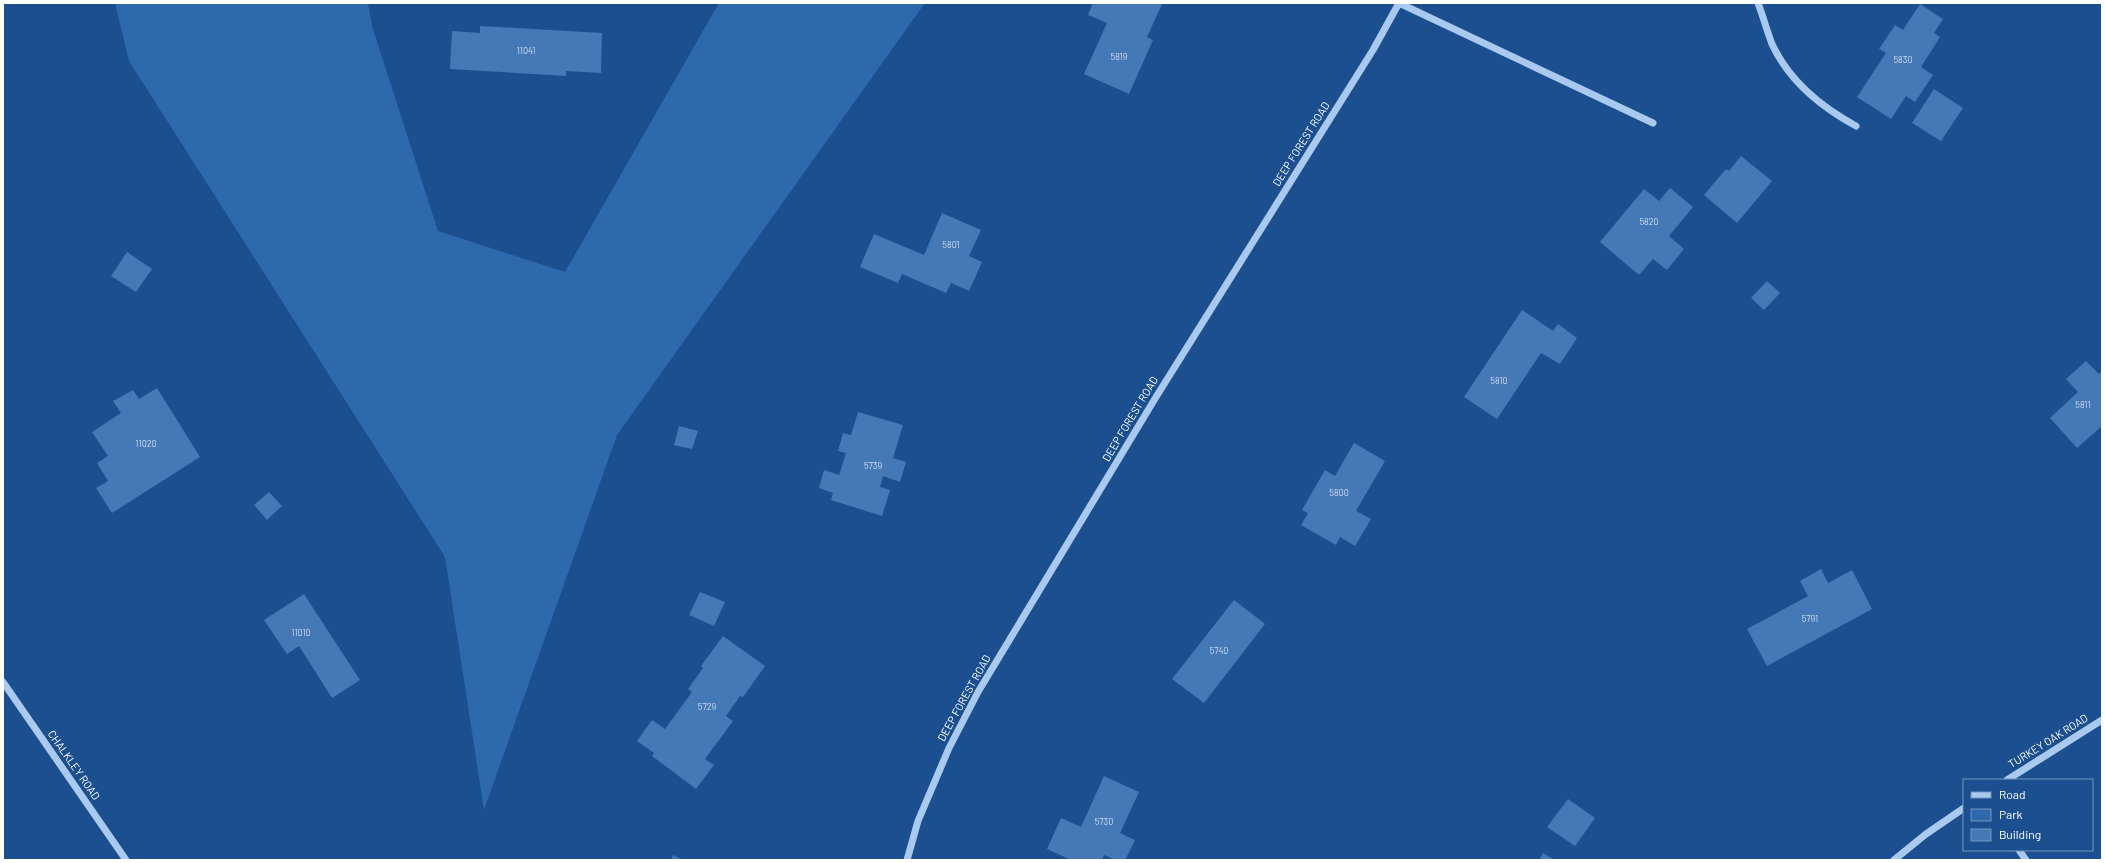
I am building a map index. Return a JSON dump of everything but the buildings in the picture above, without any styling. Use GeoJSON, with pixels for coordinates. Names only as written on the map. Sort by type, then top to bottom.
{"type":"FeatureCollection","features":[{"type":"Feature","properties":{"kind":"street"},"geometry":{"type":"LineString","coordinates":[[1399,3],[1653,123]]}},
{"type":"Feature","properties":{"kind":"street","name":"DEEP FOREST ROAD"},"geometry":{"type":"LineString","coordinates":[[906,860],[918,822],[949,748],[978,692],[1156,397],[1373,50],[1399,3]]}},
{"type":"Feature","properties":{"kind":"street"},"geometry":{"type":"LineString","coordinates":[[1758,3],[1772,44],[1786,68],[1810,95],[1832,113],[1856,126]]}},
{"type":"Feature","properties":{"kind":"street","name":"CHALKLEY ROAD"},"geometry":{"type":"LineString","coordinates":[[3,682],[126,860]]}},
{"type":"Feature","properties":{"kind":"street","name":"TURKEY OAK ROAD"},"geometry":{"type":"LineString","coordinates":[[2008,779],[2102,720]]}},
{"type":"Feature","properties":{"kind":"street"},"geometry":{"type":"LineString","coordinates":[[1894,860],[1926,834],[1963,809]]}},
{"type":"Feature","properties":{"kind":"street"},"geometry":{"type":"LineString","coordinates":[[2020,851],[2026,860]]}},
{"type":"Feature","properties":{"kind":"green space"},"geometry":{"type":"Polygon","coordinates":[[[115,3],[368,3],[372,26],[438,231],[565,272],[719,3],[925,3],[617,435],[484,810],[445,557],[129,61],[115,3]]]}}]}
